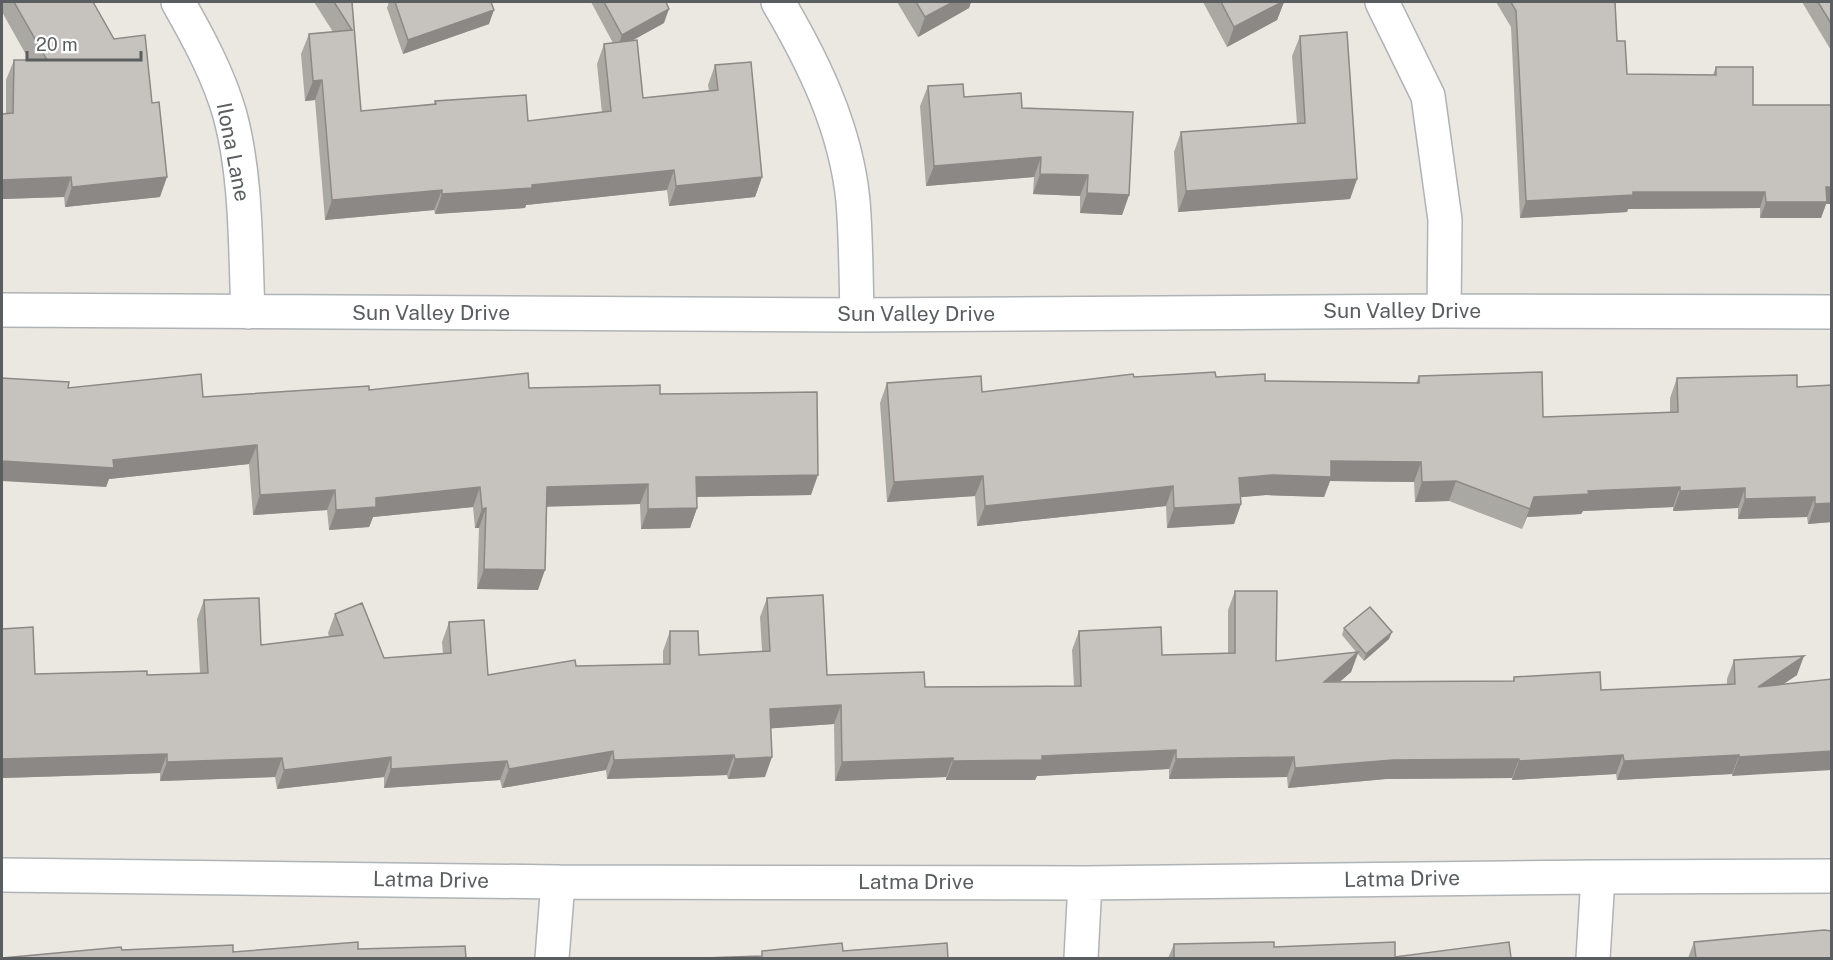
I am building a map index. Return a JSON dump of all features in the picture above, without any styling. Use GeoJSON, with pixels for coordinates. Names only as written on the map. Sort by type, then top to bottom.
{"type":"FeatureCollection","features":[{"type":"Feature","properties":{"kind":"street","name":"Ilona Lane"},"geometry":{"type":"LineString","coordinates":[[178,2],[204,48],[230,114],[243,183],[248,312]]}},
{"type":"Feature","properties":{"kind":"street"},"geometry":{"type":"LineString","coordinates":[[778,2],[807,52],[829,103],[844,152],[853,200],[857,315]]}},
{"type":"Feature","properties":{"kind":"street"},"geometry":{"type":"LineString","coordinates":[[1382,2],[1428,96],[1445,220],[1444,311]]}},
{"type":"Feature","properties":{"kind":"street","name":"Sun Valley Drive"},"geometry":{"type":"LineString","coordinates":[[2,310],[857,315],[1444,311],[1832,312]]}},
{"type":"Feature","properties":{"kind":"street","name":"Latma Drive"},"geometry":{"type":"LineString","coordinates":[[2,875],[558,882],[1085,883],[1832,876]]}},
{"type":"Feature","properties":{"kind":"street"},"geometry":{"type":"LineString","coordinates":[[1593,958],[1598,877]]}},
{"type":"Feature","properties":{"kind":"street"},"geometry":{"type":"LineString","coordinates":[[552,958],[558,882]]}},
{"type":"Feature","properties":{"kind":"street"},"geometry":{"type":"LineString","coordinates":[[1081,958],[1085,883]]}},
{"type":"Feature","properties":{"kind":"building"},"geometry":{"type":"Polygon","coordinates":[[[14,2],[93,2],[114,39],[145,35],[152,103],[159,102],[167,177],[72,187],[71,177],[2,180],[2,114],[13,113],[14,60],[47,60],[14,2]]]}},
{"type":"Feature","properties":{"kind":"building"},"geometry":{"type":"Polygon","coordinates":[[[334,2],[352,2],[361,111],[436,104],[435,101],[526,95],[528,121],[611,111],[604,44],[637,40],[643,98],[718,90],[715,65],[751,62],[762,177],[676,186],[674,170],[532,185],[532,188],[442,194],[442,190],[332,200],[322,80],[313,81],[309,34],[352,30],[334,2]]]}},
{"type":"Feature","properties":{"kind":"building"},"geometry":{"type":"Polygon","coordinates":[[[395,2],[491,2],[494,10],[408,40],[395,2]]]}},
{"type":"Feature","properties":{"kind":"building"},"geometry":{"type":"Polygon","coordinates":[[[604,2],[666,2],[669,9],[622,35],[604,2]]]}},
{"type":"Feature","properties":{"kind":"building"},"geometry":{"type":"Polygon","coordinates":[[[916,2],[953,2],[925,17],[916,2]]]}},
{"type":"Feature","properties":{"kind":"building"},"geometry":{"type":"Polygon","coordinates":[[[1221,2],[1282,2],[1234,27],[1221,2]]]}},
{"type":"Feature","properties":{"kind":"building"},"geometry":{"type":"Polygon","coordinates":[[[1511,2],[1615,2],[1617,41],[1625,41],[1627,74],[1716,75],[1716,67],[1753,67],[1753,105],[1832,105],[1832,187],[1826,187],[1827,202],[1766,202],[1765,192],[1633,192],[1633,195],[1526,201],[1516,11],[1511,2]]]}},
{"type":"Feature","properties":{"kind":"building"},"geometry":{"type":"Polygon","coordinates":[[[1818,2],[1832,2],[1832,25],[1818,2]]]}},
{"type":"Feature","properties":{"kind":"building"},"geometry":{"type":"Polygon","coordinates":[[[1347,32],[1357,179],[1186,191],[1181,132],[1305,123],[1300,36],[1347,32]]]}},
{"type":"Feature","properties":{"kind":"building"},"geometry":{"type":"Polygon","coordinates":[[[963,84],[964,97],[1021,93],[1022,108],[1133,112],[1129,195],[1087,193],[1088,175],[1040,174],[1041,157],[934,166],[928,86],[963,84]]]}},
{"type":"Feature","properties":{"kind":"building"},"geometry":{"type":"Polygon","coordinates":[[[1215,372],[1216,377],[1265,374],[1265,381],[1419,383],[1419,376],[1542,372],[1543,417],[1678,412],[1677,378],[1797,375],[1797,387],[1832,385],[1832,503],[1815,504],[1815,497],[1745,499],[1745,488],[1680,491],[1680,487],[1588,491],[1589,494],[1534,497],[1530,509],[1456,481],[1422,482],[1421,462],[1331,461],[1331,477],[1273,475],[1239,478],[1241,504],[1174,508],[1173,486],[985,506],[983,476],[894,482],[887,383],[981,376],[982,392],[1133,374],[1134,377],[1215,372]]]}},
{"type":"Feature","properties":{"kind":"building"},"geometry":{"type":"Polygon","coordinates":[[[528,373],[529,388],[660,385],[660,394],[817,392],[818,475],[696,477],[697,508],[648,509],[648,484],[547,487],[545,570],[484,569],[486,508],[482,509],[480,487],[376,498],[376,507],[336,510],[335,490],[260,495],[257,445],[113,460],[114,468],[2,461],[2,378],[69,382],[68,388],[201,374],[203,397],[369,386],[369,390],[528,373]]]}},
{"type":"Feature","properties":{"kind":"building"},"geometry":{"type":"Polygon","coordinates":[[[1235,591],[1277,591],[1276,661],[1358,652],[1324,682],[1514,681],[1514,677],[1600,672],[1601,690],[1735,684],[1734,660],[1804,656],[1758,687],[1832,679],[1832,751],[1624,761],[1623,755],[1519,761],[1519,759],[1393,760],[1295,768],[1294,757],[1176,759],[1176,750],[1042,756],[1042,760],[953,761],[953,758],[842,762],[841,705],[770,709],[772,757],[735,759],[734,755],[614,760],[613,751],[509,769],[507,761],[391,769],[391,757],[284,770],[282,758],[167,762],[167,754],[2,759],[2,629],[33,627],[35,674],[147,671],[147,675],[208,673],[204,600],[259,598],[261,645],[343,635],[335,614],[362,603],[384,658],[451,653],[449,622],[484,620],[488,675],[575,660],[576,666],[670,664],[670,631],[698,631],[699,655],[770,651],[767,598],[823,595],[827,675],[924,672],[925,687],[1081,686],[1079,631],[1161,627],[1162,655],[1235,653],[1235,591]]]}},
{"type":"Feature","properties":{"kind":"building"},"geometry":{"type":"Polygon","coordinates":[[[1370,607],[1392,632],[1366,654],[1344,628],[1370,607]]]}},
{"type":"Feature","properties":{"kind":"building"},"geometry":{"type":"Polygon","coordinates":[[[1832,931],[1832,958],[1696,958],[1694,942],[1832,931]]]}},
{"type":"Feature","properties":{"kind":"building"},"geometry":{"type":"Polygon","coordinates":[[[358,942],[358,949],[465,946],[466,958],[2,958],[121,947],[122,950],[233,945],[233,952],[358,942]]]}},
{"type":"Feature","properties":{"kind":"building"},"geometry":{"type":"Polygon","coordinates":[[[1274,942],[1274,947],[1395,942],[1395,957],[1509,942],[1511,958],[1174,958],[1174,944],[1274,942]]]}},
{"type":"Feature","properties":{"kind":"building"},"geometry":{"type":"Polygon","coordinates":[[[842,943],[843,951],[947,943],[948,958],[702,958],[762,956],[762,951],[842,943]]]}}]}
